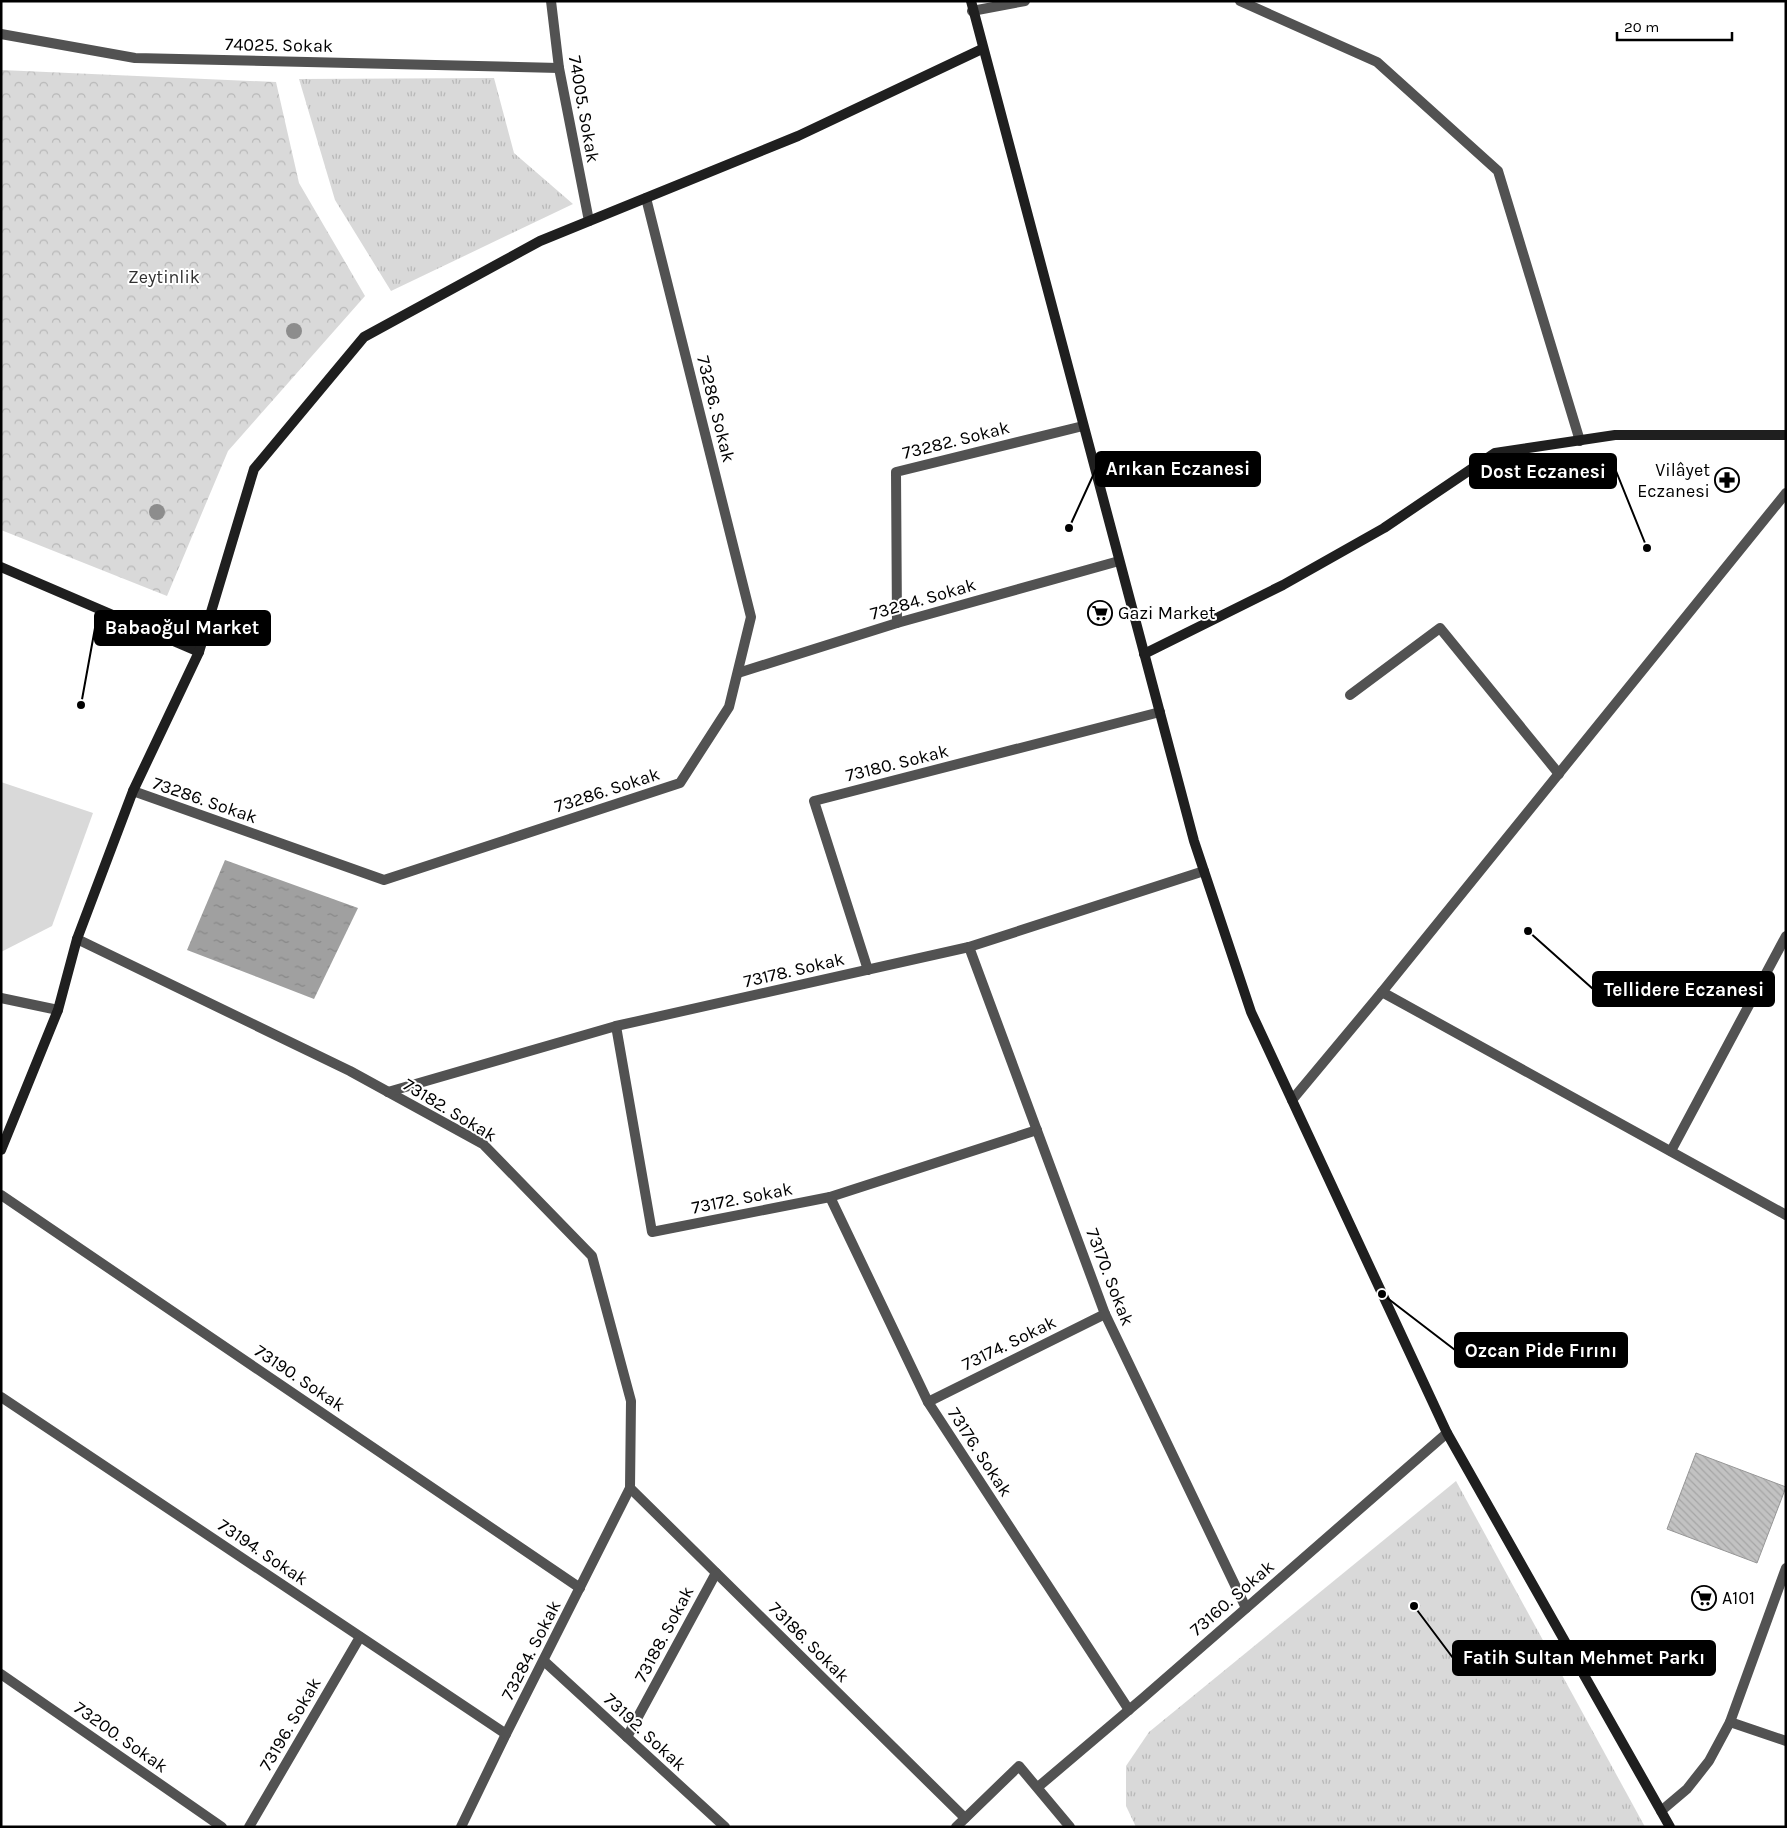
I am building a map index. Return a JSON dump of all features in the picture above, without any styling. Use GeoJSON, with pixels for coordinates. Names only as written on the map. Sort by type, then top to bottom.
{"type":"FeatureCollection","features":[{"type":"Feature","properties":{"kind":"main road"},"geometry":{"type":"LineString","coordinates":[[971,6],[1194,841],[1251,1012],[1447,1433],[1670,1827]]}},
{"type":"Feature","properties":{"kind":"main road"},"geometry":{"type":"LineString","coordinates":[[1,1150],[58,1010],[77,939],[133,792],[199,652],[254,469],[364,337],[540,242],[798,136],[982,49]]}},
{"type":"Feature","properties":{"kind":"main road"},"geometry":{"type":"LineString","coordinates":[[1144,654],[1283,585],[1384,528],[1495,453],[1616,435],[1786,435]]}},
{"type":"Feature","properties":{"kind":"main road"},"geometry":{"type":"LineString","coordinates":[[1,567],[199,652]]}},
{"type":"Feature","properties":{"kind":"street","name":"74005. Sokak"},"geometry":{"type":"LineString","coordinates":[[551,1],[559,68],[589,221]]}},
{"type":"Feature","properties":{"kind":"street"},"geometry":{"type":"LineString","coordinates":[[971,6],[1025,1]]}},
{"type":"Feature","properties":{"kind":"street"},"geometry":{"type":"LineString","coordinates":[[1240,1],[1377,62],[1498,171],[1580,441]]}},
{"type":"Feature","properties":{"kind":"street","name":"74025. Sokak"},"geometry":{"type":"LineString","coordinates":[[1,34],[135,58],[559,68]]}},
{"type":"Feature","properties":{"kind":"street","name":"73286. Sokak"},"geometry":{"type":"LineString","coordinates":[[133,792],[384,880],[680,783],[729,707],[751,617],[646,198]]}},
{"type":"Feature","properties":{"kind":"street","name":"73282. Sokak"},"geometry":{"type":"LineString","coordinates":[[898,623],[896,472],[1083,426]]}},
{"type":"Feature","properties":{"kind":"street"},"geometry":{"type":"LineString","coordinates":[[1292,1100],[1382,992],[1786,493]]}},
{"type":"Feature","properties":{"kind":"street","name":"73284. Sokak"},"geometry":{"type":"LineString","coordinates":[[738,673],[898,623],[1119,561]]}},
{"type":"Feature","properties":{"kind":"street"},"geometry":{"type":"LineString","coordinates":[[1350,695],[1440,628],[1559,774]]}},
{"type":"Feature","properties":{"kind":"street","name":"73180. Sokak"},"geometry":{"type":"LineString","coordinates":[[868,970],[814,801],[1160,712]]}},
{"type":"Feature","properties":{"kind":"street","name":"73178. Sokak"},"geometry":{"type":"LineString","coordinates":[[388,1092],[616,1026],[969,947],[1204,871]]}},
{"type":"Feature","properties":{"kind":"street"},"geometry":{"type":"LineString","coordinates":[[1671,1152],[1786,936]]}},
{"type":"Feature","properties":{"kind":"street","name":"73182. Sokak"},"geometry":{"type":"LineString","coordinates":[[77,939],[350,1071],[484,1144],[592,1256],[631,1402],[630,1488]]}},
{"type":"Feature","properties":{"kind":"street","name":"73170. Sokak"},"geometry":{"type":"LineString","coordinates":[[969,947],[1105,1314],[1246,1608]]}},
{"type":"Feature","properties":{"kind":"street"},"geometry":{"type":"LineString","coordinates":[[1382,992],[1786,1215]]}},
{"type":"Feature","properties":{"kind":"street"},"geometry":{"type":"LineString","coordinates":[[1,998],[58,1010]]}},
{"type":"Feature","properties":{"kind":"street","name":"73172. Sokak"},"geometry":{"type":"LineString","coordinates":[[616,1026],[652,1232],[830,1197],[1037,1130]]}},
{"type":"Feature","properties":{"kind":"street","name":"73190. Sokak"},"geometry":{"type":"LineString","coordinates":[[1,1195],[580,1588]]}},
{"type":"Feature","properties":{"kind":"street","name":"73176. Sokak"},"geometry":{"type":"LineString","coordinates":[[830,1197],[928,1402],[1129,1710]]}},
{"type":"Feature","properties":{"kind":"street","name":"73174. Sokak"},"geometry":{"type":"LineString","coordinates":[[928,1402],[1105,1314]]}},
{"type":"Feature","properties":{"kind":"street","name":"73194. Sokak"},"geometry":{"type":"LineString","coordinates":[[1,1397],[506,1734]]}},
{"type":"Feature","properties":{"kind":"street","name":"73160. Sokak"},"geometry":{"type":"LineString","coordinates":[[1038,1787],[1447,1433]]}},
{"type":"Feature","properties":{"kind":"street","name":"73284. Sokak"},"geometry":{"type":"LineString","coordinates":[[464,1825],[506,1734],[630,1488]]}},
{"type":"Feature","properties":{"kind":"street","name":"73186. Sokak"},"geometry":{"type":"LineString","coordinates":[[630,1488],[965,1818]]}},
{"type":"Feature","properties":{"kind":"street"},"geometry":{"type":"LineString","coordinates":[[1661,1811],[1687,1789],[1709,1761],[1730,1722],[1786,1568]]}},
{"type":"Feature","properties":{"kind":"street","name":"73188. Sokak"},"geometry":{"type":"LineString","coordinates":[[627,1737],[716,1573]]}},
{"type":"Feature","properties":{"kind":"street","name":"73196. Sokak"},"geometry":{"type":"LineString","coordinates":[[249,1827],[360,1637]]}},
{"type":"Feature","properties":{"kind":"street","name":"73192. Sokak"},"geometry":{"type":"LineString","coordinates":[[544,1660],[725,1827]]}},
{"type":"Feature","properties":{"kind":"street","name":"73200. Sokak"},"geometry":{"type":"LineString","coordinates":[[1,1674],[222,1827]]}},
{"type":"Feature","properties":{"kind":"street"},"geometry":{"type":"LineString","coordinates":[[1730,1722],[1786,1741]]}},
{"type":"Feature","properties":{"kind":"street"},"geometry":{"type":"LineString","coordinates":[[956,1827],[1020,1766],[1070,1827]]}},
{"type":"Feature","properties":{"kind":"green space","name":"Zeytinlik"},"geometry":{"type":"Polygon","coordinates":[[[1,70],[276,82],[299,183],[365,296],[228,451],[167,596],[1,530],[1,70]]]}},
{"type":"Feature","properties":{"kind":"green space"},"geometry":{"type":"Polygon","coordinates":[[[494,78],[514,153],[573,204],[391,291],[335,200],[299,79],[494,78]]]}},
{"type":"Feature","properties":{"kind":"green space"},"geometry":{"type":"Polygon","coordinates":[[[1,782],[93,813],[52,926],[1,952],[1,782]]]}},
{"type":"Feature","properties":{"kind":"green space"},"geometry":{"type":"Polygon","coordinates":[[[1456,1481],[1645,1827],[1136,1827],[1126,1806],[1126,1766],[1149,1732],[1456,1481]]]}},
{"type":"Feature","properties":{"kind":"water"},"geometry":{"type":"Polygon","coordinates":[[[225,860],[358,908],[314,999],[187,950],[225,860]]]}},
{"type":"Feature","properties":{"kind":"building"},"geometry":{"type":"Polygon","coordinates":[[[1696,1453],[1786,1487],[1757,1563],[1667,1529],[1696,1453]]]}},
{"type":"Feature","properties":{"kind":"place","name":"Vilâyet Eczanesi"},"geometry":{"type":"Point","coordinates":[1727,480]}},
{"type":"Feature","properties":{"kind":"place","name":"Arıkan Eczanesi"},"geometry":{"type":"Point","coordinates":[1069,528]}},
{"type":"Feature","properties":{"kind":"place","name":"Dost Eczanesi"},"geometry":{"type":"Point","coordinates":[1647,548]}},
{"type":"Feature","properties":{"kind":"place","name":"Gazi Market"},"geometry":{"type":"Point","coordinates":[1100,613]}},
{"type":"Feature","properties":{"kind":"place","name":"Babaoğul Market"},"geometry":{"type":"Point","coordinates":[81,705]}},
{"type":"Feature","properties":{"kind":"place","name":"Tellidere Eczanesi"},"geometry":{"type":"Point","coordinates":[1528,931]}},
{"type":"Feature","properties":{"kind":"place","name":"Ozcan Pide Fırını"},"geometry":{"type":"Point","coordinates":[1382,1294]}},
{"type":"Feature","properties":{"kind":"place","name":"A101"},"geometry":{"type":"Point","coordinates":[1704,1598]}},
{"type":"Feature","properties":{"kind":"place","name":"Fatih Sultan Mehmet Parkı"},"geometry":{"type":"Point","coordinates":[1414,1606]}}]}
